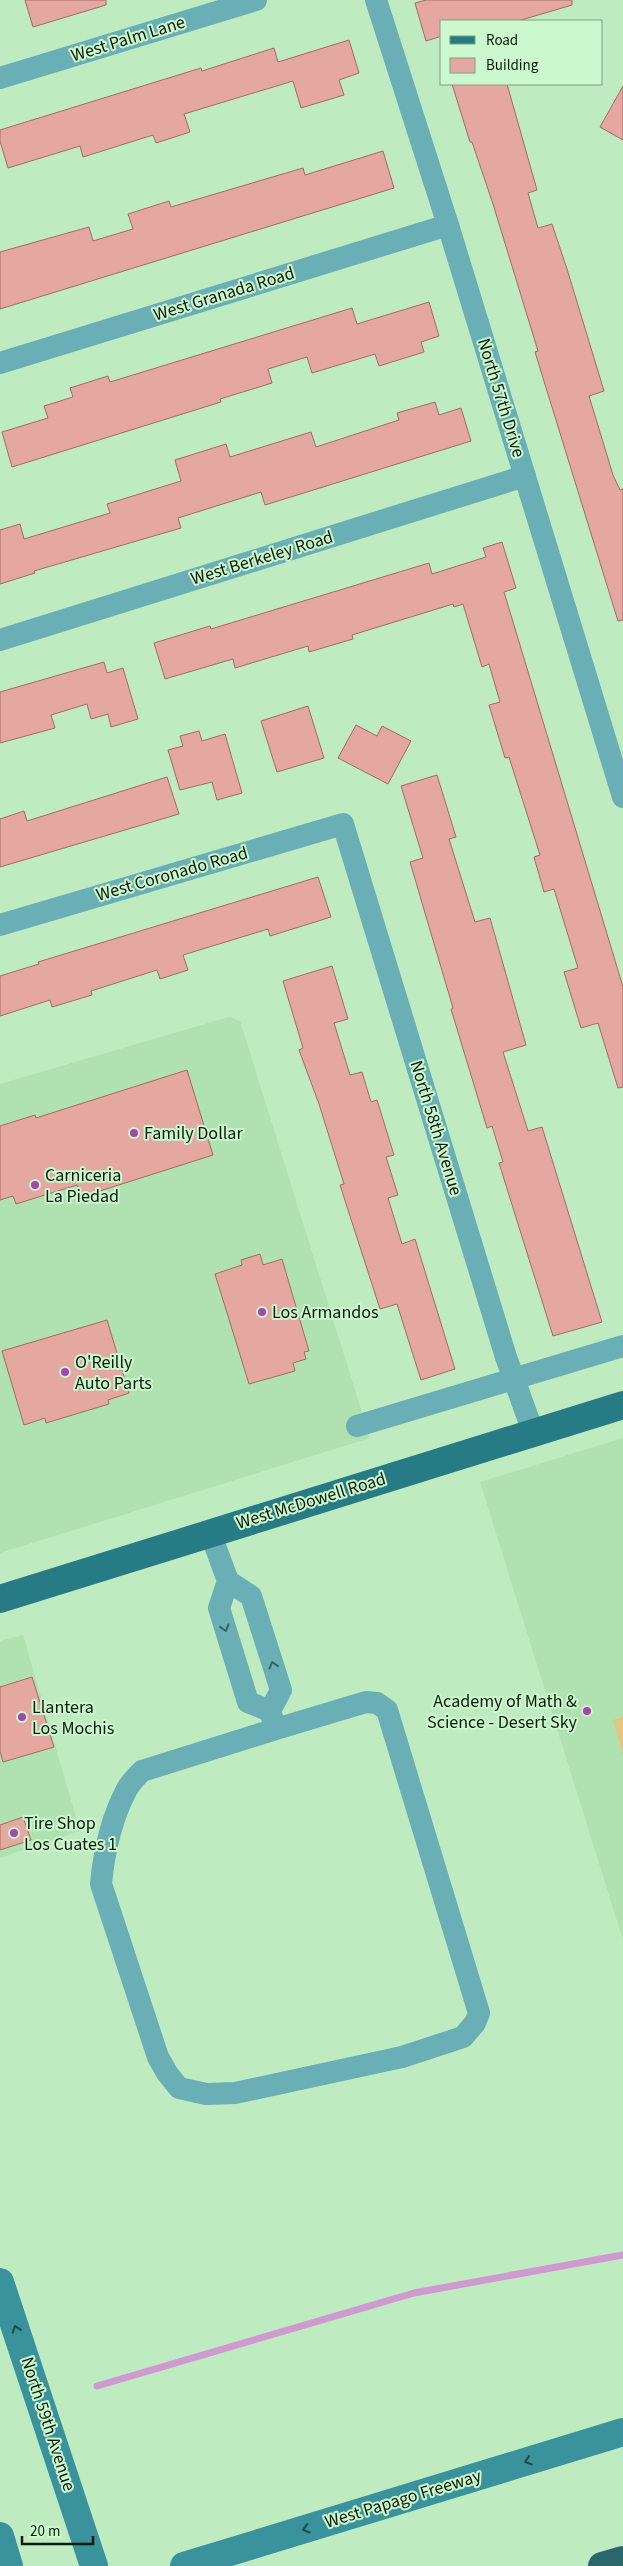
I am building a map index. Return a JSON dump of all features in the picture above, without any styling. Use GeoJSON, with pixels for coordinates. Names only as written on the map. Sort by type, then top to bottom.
{"type":"FeatureCollection","features":[{"type":"Feature","properties":{"kind":"highway"},"geometry":{"type":"LineString","coordinates":[[602,2566],[623,2560]]}},
{"type":"Feature","properties":{"kind":"main road","name":"West McDowell Road"},"geometry":{"type":"LineString","coordinates":[[0,1599],[210,1532],[623,1405]]}},
{"type":"Feature","properties":{"kind":"main road","name":"North 59th Avenue"},"geometry":{"type":"LineString","coordinates":[[0,2282],[94,2566]]}},
{"type":"Feature","properties":{"kind":"main road","name":"West Papago Freeway"},"geometry":{"type":"LineString","coordinates":[[184,2566],[623,2432]]}},
{"type":"Feature","properties":{"kind":"main road"},"geometry":{"type":"LineString","coordinates":[[0,2536],[9,2566]]}},
{"type":"Feature","properties":{"kind":"street","name":"West Palm Lane"},"geometry":{"type":"LineString","coordinates":[[1,74],[256,0]]}},
{"type":"Feature","properties":{"kind":"street","name":"North 57th Drive"},"geometry":{"type":"LineString","coordinates":[[376,0],[525,476],[613,729],[623,798]]}},
{"type":"Feature","properties":{"kind":"street","name":"West Granada Road"},"geometry":{"type":"LineString","coordinates":[[0,364],[448,225]]}},
{"type":"Feature","properties":{"kind":"street","name":"West Berkeley Road"},"geometry":{"type":"LineString","coordinates":[[0,640],[525,476]]}},
{"type":"Feature","properties":{"kind":"street","name":"West Coronado Road"},"geometry":{"type":"LineString","coordinates":[[0,925],[344,824]]}},
{"type":"Feature","properties":{"kind":"street","name":"North 58th Avenue"},"geometry":{"type":"LineString","coordinates":[[344,824],[514,1379],[533,1432]]}},
{"type":"Feature","properties":{"kind":"street"},"geometry":{"type":"LineString","coordinates":[[357,1426],[623,1346]]}},
{"type":"Feature","properties":{"kind":"street"},"geometry":{"type":"LineString","coordinates":[[210,1532],[228,1582],[251,1596],[281,1690],[273,1720]]}},
{"type":"Feature","properties":{"kind":"street"},"geometry":{"type":"LineString","coordinates":[[228,1582],[219,1608],[248,1702],[273,1720],[366,1702],[377,1702],[387,1710],[479,2014],[475,2024],[463,2037],[402,2057],[235,2092],[206,2094],[180,2088],[158,2057],[101,1884],[103,1862],[114,1821],[128,1788],[142,1770],[273,1720]]}},
{"type":"Feature","properties":{"kind":"shaded area"},"geometry":{"type":"Polygon","coordinates":[[[229,1017],[240,1021],[370,1438],[0,1553],[0,1084],[229,1017]]]}},
{"type":"Feature","properties":{"kind":"shaded area","name":"Academy of Math & Science - Desert Sky"},"geometry":{"type":"Polygon","coordinates":[[[623,1438],[623,1940],[480,1482],[623,1438]]]}},
{"type":"Feature","properties":{"kind":"shaded area"},"geometry":{"type":"Polygon","coordinates":[[[23,1635],[80,1831],[0,1858],[0,1641],[23,1635]]]}},
{"type":"Feature","properties":{"kind":"shaded area"},"geometry":{"type":"Polygon","coordinates":[[[623,1717],[623,1754],[613,1720],[623,1717]]]}},
{"type":"Feature","properties":{"kind":"building"},"geometry":{"type":"Polygon","coordinates":[[[25,0],[106,0],[106,5],[33,27],[25,0]]]}},
{"type":"Feature","properties":{"kind":"building"},"geometry":{"type":"Polygon","coordinates":[[[426,0],[572,0],[572,5],[521,20],[440,20],[440,37],[426,41],[415,3],[426,0]]]}},
{"type":"Feature","properties":{"kind":"building"},"geometry":{"type":"Polygon","coordinates":[[[349,40],[359,73],[339,80],[344,95],[301,108],[293,81],[184,114],[190,132],[156,143],[153,135],[83,157],[80,146],[8,168],[0,141],[0,130],[201,68],[202,71],[274,48],[278,62],[349,40]]]}},
{"type":"Feature","properties":{"kind":"building"},"geometry":{"type":"Polygon","coordinates":[[[452,85],[507,85],[537,190],[528,193],[538,228],[552,224],[604,391],[589,396],[613,475],[620,490],[623,489],[623,620],[618,621],[535,352],[538,351],[493,204],[472,142],[470,142],[452,85]]]}},
{"type":"Feature","properties":{"kind":"building"},"geometry":{"type":"Polygon","coordinates":[[[623,86],[623,140],[600,127],[623,86]]]}},
{"type":"Feature","properties":{"kind":"building"},"geometry":{"type":"Polygon","coordinates":[[[383,151],[394,188],[0,309],[0,252],[89,227],[93,241],[133,229],[128,214],[169,201],[171,207],[303,168],[305,175],[383,151]]]}},
{"type":"Feature","properties":{"kind":"building"},"geometry":{"type":"Polygon","coordinates":[[[429,302],[439,336],[421,342],[424,352],[379,366],[375,354],[312,373],[307,357],[268,369],[272,383],[220,399],[221,402],[12,467],[2,432],[48,418],[44,406],[73,397],[70,388],[108,376],[110,382],[352,308],[357,324],[429,302]]]}},
{"type":"Feature","properties":{"kind":"building"},"geometry":{"type":"Polygon","coordinates":[[[435,402],[439,415],[461,408],[471,441],[265,505],[261,492],[178,518],[181,528],[34,571],[35,573],[0,584],[0,530],[20,524],[24,539],[110,513],[107,504],[181,481],[175,460],[226,444],[230,457],[311,432],[316,447],[399,420],[397,413],[435,402]]]}},
{"type":"Feature","properties":{"kind":"building"},"geometry":{"type":"Polygon","coordinates":[[[502,542],[516,588],[504,592],[623,987],[623,1087],[618,1088],[598,1023],[581,1028],[564,972],[578,968],[554,889],[544,892],[534,857],[540,855],[509,757],[505,758],[489,705],[500,702],[489,664],[482,667],[463,604],[454,607],[453,604],[352,635],[353,639],[309,652],[308,646],[235,668],[233,659],[165,679],[154,643],[210,626],[211,629],[429,563],[432,574],[486,557],[483,548],[502,542]]]}},
{"type":"Feature","properties":{"kind":"building"},"geometry":{"type":"Polygon","coordinates":[[[104,662],[107,673],[123,668],[138,719],[111,727],[108,714],[91,719],[87,704],[51,715],[55,728],[0,743],[0,692],[104,662]]]}},
{"type":"Feature","properties":{"kind":"building"},"geometry":{"type":"Polygon","coordinates":[[[308,706],[324,758],[277,772],[261,721],[308,706]]]}},
{"type":"Feature","properties":{"kind":"building"},"geometry":{"type":"Polygon","coordinates":[[[356,725],[377,736],[382,726],[411,741],[388,784],[338,758],[356,725]]]}},
{"type":"Feature","properties":{"kind":"building"},"geometry":{"type":"Polygon","coordinates":[[[199,731],[202,741],[225,734],[242,793],[217,800],[212,782],[180,790],[168,750],[183,746],[180,736],[199,731]]]}},
{"type":"Feature","properties":{"kind":"building"},"geometry":{"type":"Polygon","coordinates":[[[437,775],[456,837],[449,839],[475,922],[490,918],[526,1045],[503,1052],[528,1131],[542,1127],[602,1322],[553,1336],[499,1163],[503,1162],[492,1126],[487,1128],[451,1009],[453,1008],[410,862],[423,858],[401,786],[437,775]]]}},
{"type":"Feature","properties":{"kind":"building"},"geometry":{"type":"Polygon","coordinates":[[[167,777],[179,814],[0,867],[0,819],[24,811],[27,821],[167,777]]]}},
{"type":"Feature","properties":{"kind":"building"},"geometry":{"type":"Polygon","coordinates":[[[318,877],[331,917],[270,936],[268,929],[183,955],[188,970],[160,979],[157,970],[91,991],[92,995],[52,1007],[50,1000],[0,1016],[0,976],[39,964],[38,962],[318,877]]]}},
{"type":"Feature","properties":{"kind":"building"},"geometry":{"type":"Polygon","coordinates":[[[332,966],[348,1019],[334,1023],[350,1075],[362,1072],[371,1102],[377,1100],[394,1155],[386,1157],[398,1195],[388,1198],[402,1244],[415,1239],[455,1369],[421,1380],[397,1304],[380,1309],[340,1185],[344,1184],[319,1104],[299,1050],[303,1048],[283,981],[332,966]]]}},
{"type":"Feature","properties":{"kind":"building","name":"Family Dollar"},"geometry":{"type":"Polygon","coordinates":[[[187,1070],[213,1155],[81,1197],[77,1185],[16,1204],[13,1196],[0,1200],[0,1126],[35,1115],[36,1118],[187,1070]]]}},
{"type":"Feature","properties":{"kind":"building","name":"Los Armandos"},"geometry":{"type":"Polygon","coordinates":[[[260,1254],[263,1265],[282,1259],[309,1351],[304,1352],[306,1359],[293,1363],[295,1371],[249,1384],[215,1274],[242,1265],[241,1260],[260,1254]]]}},
{"type":"Feature","properties":{"kind":"building","name":"O'Reilly Auto Parts"},"geometry":{"type":"Polygon","coordinates":[[[107,1320],[129,1393],[108,1400],[109,1404],[46,1423],[45,1418],[24,1425],[2,1351],[107,1320]]]}},
{"type":"Feature","properties":{"kind":"building","name":"Llantera Los Mochis"},"geometry":{"type":"Polygon","coordinates":[[[32,1677],[54,1747],[3,1762],[0,1751],[0,1687],[32,1677]]]}},
{"type":"Feature","properties":{"kind":"building","name":"Tire Shop Los Cuates 1"},"geometry":{"type":"Polygon","coordinates":[[[23,1817],[31,1840],[0,1850],[0,1825],[23,1817]]]}},
{"type":"Feature","properties":{"kind":"waterway"},"geometry":{"type":"LineString","coordinates":[[97,2386],[414,2293],[623,2255]]}},
{"type":"Feature","properties":{"kind":"place","name":"Family Dollar"},"geometry":{"type":"Point","coordinates":[134,1133]}},
{"type":"Feature","properties":{"kind":"place","name":"Carniceria La Piedad"},"geometry":{"type":"Point","coordinates":[35,1185]}},
{"type":"Feature","properties":{"kind":"place","name":"Los Armandos"},"geometry":{"type":"Point","coordinates":[262,1312]}},
{"type":"Feature","properties":{"kind":"place","name":"O'Reilly Auto Parts"},"geometry":{"type":"Point","coordinates":[65,1372]}},
{"type":"Feature","properties":{"kind":"place","name":"Academy of Math & Science - Desert Sky"},"geometry":{"type":"Point","coordinates":[587,1711]}},
{"type":"Feature","properties":{"kind":"place","name":"Llantera Los Mochis"},"geometry":{"type":"Point","coordinates":[22,1717]}},
{"type":"Feature","properties":{"kind":"place","name":"Tire Shop Los Cuates 1"},"geometry":{"type":"Point","coordinates":[14,1833]}}]}
